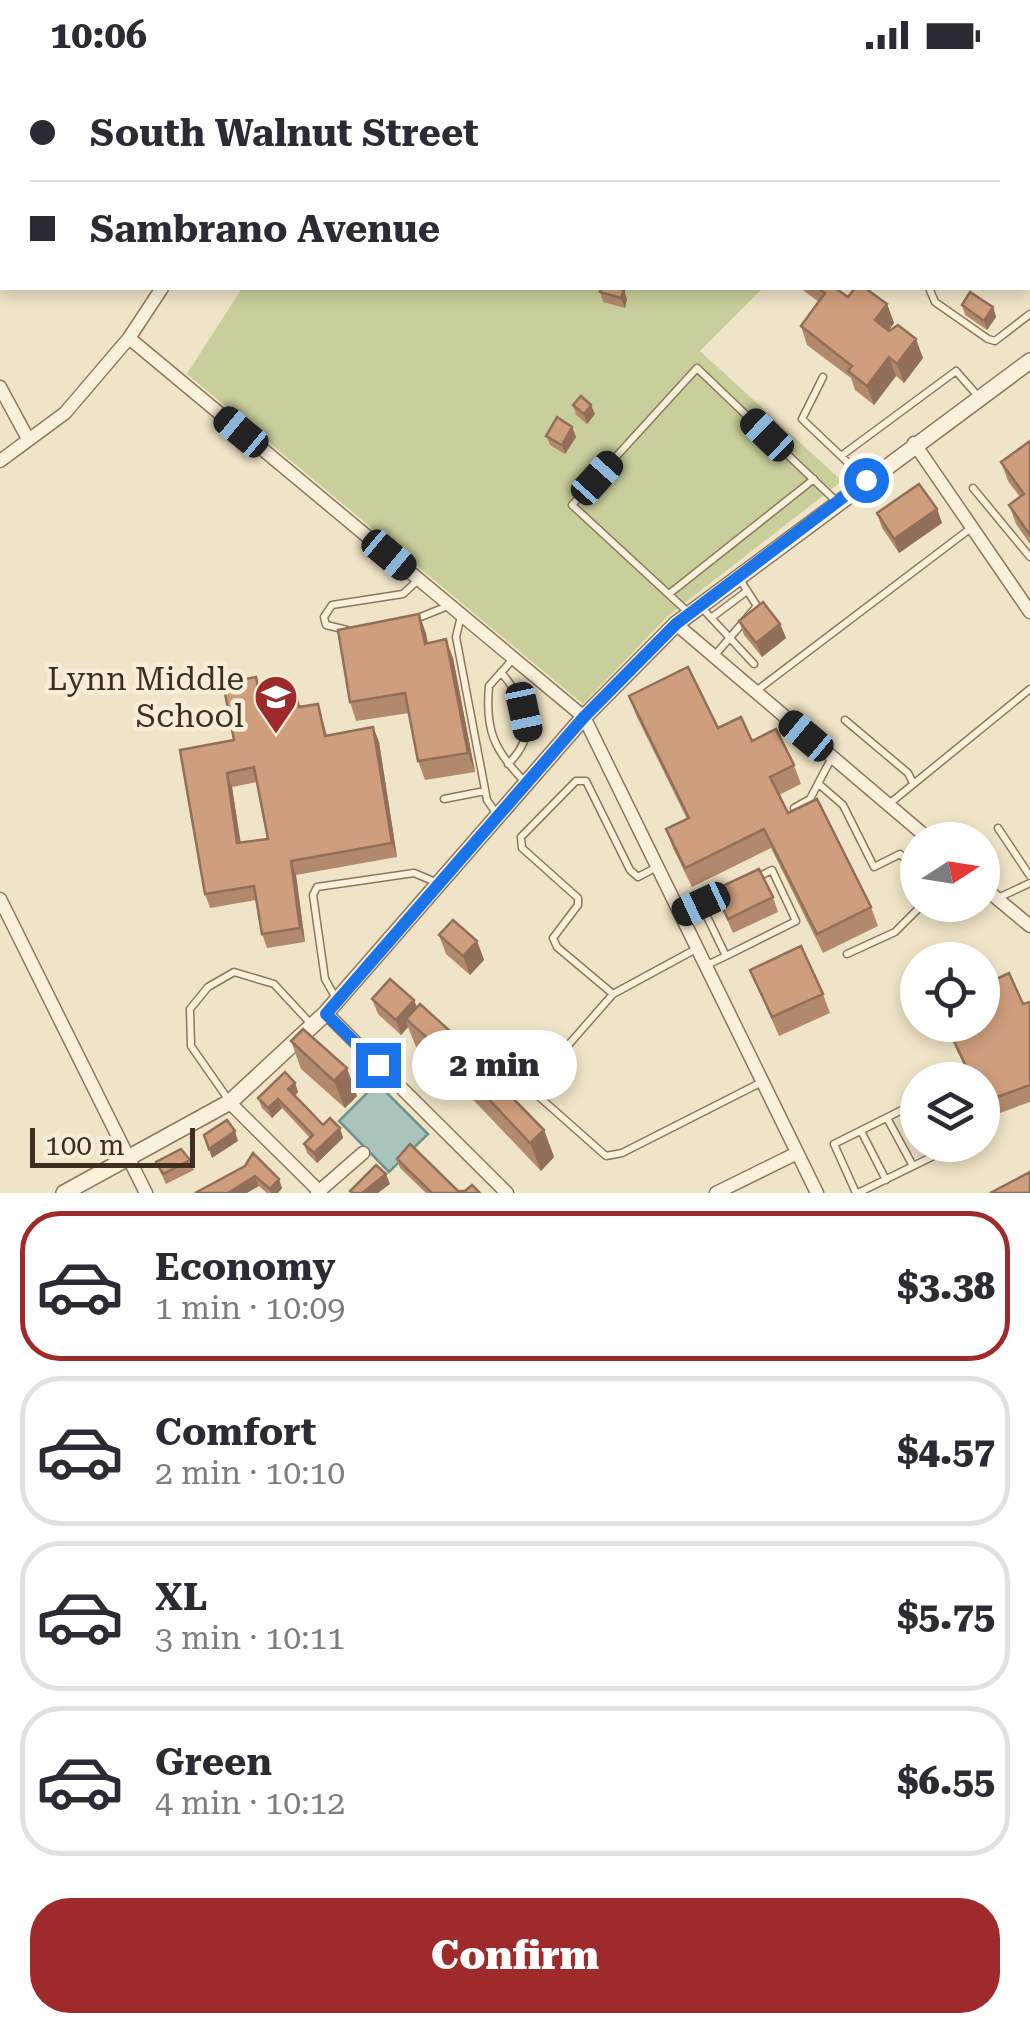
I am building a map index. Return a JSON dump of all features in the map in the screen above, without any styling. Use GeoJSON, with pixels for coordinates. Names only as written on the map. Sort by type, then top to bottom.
{"type":"FeatureCollection","features":[{"type":"Feature","properties":{"kind":"street"},"geometry":{"type":"LineString","coordinates":[[0,461],[65,413],[129,338],[161,290]]}},
{"type":"Feature","properties":{"kind":"street"},"geometry":{"type":"LineString","coordinates":[[129,338],[584,717],[817,1193]]}},
{"type":"Feature","properties":{"kind":"street"},"geometry":{"type":"LineString","coordinates":[[64,1193],[229,1101],[326,1014],[584,717],[676,624],[700,613],[742,584],[866,480],[1030,361]]}},
{"type":"Feature","properties":{"kind":"street"},"geometry":{"type":"LineString","coordinates":[[0,387],[28,437]]}},
{"type":"Feature","properties":{"kind":"street"},"geometry":{"type":"LineString","coordinates":[[914,443],[1030,612]]}},
{"type":"Feature","properties":{"kind":"street"},"geometry":{"type":"LineString","coordinates":[[676,624],[908,822]]}},
{"type":"Feature","properties":{"kind":"street"},"geometry":{"type":"LineString","coordinates":[[0,898],[146,1193]]}},
{"type":"Feature","properties":{"kind":"street"},"geometry":{"type":"LineString","coordinates":[[1000,901],[1030,926]]}},
{"type":"Feature","properties":{"kind":"street"},"geometry":{"type":"LineString","coordinates":[[326,1014],[507,1193]]}},
{"type":"Feature","properties":{"kind":"street"},"geometry":{"type":"LineString","coordinates":[[229,1101],[319,1192],[363,1153]]}},
{"type":"Feature","properties":{"kind":"street"},"geometry":{"type":"LineString","coordinates":[[716,1193],[797,1152]]}},
{"type":"Feature","properties":{"kind":"lane"},"geometry":{"type":"LineString","coordinates":[[930,290],[936,302],[995,341],[1030,314]]}},
{"type":"Feature","properties":{"kind":"lane"},"geometry":{"type":"LineString","coordinates":[[754,664],[730,638],[669,594],[572,505],[697,368],[838,502]]}},
{"type":"Feature","properties":{"kind":"lane"},"geometry":{"type":"LineString","coordinates":[[841,456],[956,371],[978,396]]}},
{"type":"Feature","properties":{"kind":"lane"},"geometry":{"type":"LineString","coordinates":[[823,377],[802,419],[866,480]]}},
{"type":"Feature","properties":{"kind":"lane"},"geometry":{"type":"LineString","coordinates":[[669,594],[814,479]]}},
{"type":"Feature","properties":{"kind":"lane"},"geometry":{"type":"LineString","coordinates":[[973,488],[1030,557]]}},
{"type":"Feature","properties":{"kind":"lane"},"geometry":{"type":"LineString","coordinates":[[755,692],[971,528]]}},
{"type":"Feature","properties":{"kind":"lane"},"geometry":{"type":"LineString","coordinates":[[360,628],[331,629],[324,618],[332,605],[403,594],[418,579]]}},
{"type":"Feature","properties":{"kind":"lane"},"geometry":{"type":"LineString","coordinates":[[713,656],[757,606],[742,584]]}},
{"type":"Feature","properties":{"kind":"lane"},"geometry":{"type":"LineString","coordinates":[[394,623],[427,618],[450,605]]}},
{"type":"Feature","properties":{"kind":"lane"},"geometry":{"type":"LineString","coordinates":[[462,615],[456,637],[485,791],[498,816]]}},
{"type":"Feature","properties":{"kind":"lane"},"geometry":{"type":"LineString","coordinates":[[514,658],[489,686],[488,696],[497,752],[527,783]]}},
{"type":"Feature","properties":{"kind":"lane"},"geometry":{"type":"LineString","coordinates":[[501,672],[513,687],[529,734],[524,748],[508,764]]}},
{"type":"Feature","properties":{"kind":"lane"},"geometry":{"type":"LineString","coordinates":[[888,805],[1030,689]]}},
{"type":"Feature","properties":{"kind":"lane"},"geometry":{"type":"LineString","coordinates":[[846,720],[908,773],[913,783]]}},
{"type":"Feature","properties":{"kind":"lane"},"geometry":{"type":"LineString","coordinates":[[794,808],[810,799],[832,758]]}},
{"type":"Feature","properties":{"kind":"lane"},"geometry":{"type":"LineString","coordinates":[[613,994],[556,946],[553,938],[578,906],[578,898],[522,848],[521,837],[576,780],[586,781],[630,870],[638,877],[657,867]]}},
{"type":"Feature","properties":{"kind":"lane"},"geometry":{"type":"LineString","coordinates":[[820,785],[843,805],[874,868],[900,854]]}},
{"type":"Feature","properties":{"kind":"lane"},"geometry":{"type":"LineString","coordinates":[[444,798],[485,791]]}},
{"type":"Feature","properties":{"kind":"lane"},"geometry":{"type":"LineString","coordinates":[[1000,831],[1030,879],[1000,896]]}},
{"type":"Feature","properties":{"kind":"lane"},"geometry":{"type":"LineString","coordinates":[[706,966],[796,921],[772,870],[754,879]]}},
{"type":"Feature","properties":{"kind":"lane"},"geometry":{"type":"LineString","coordinates":[[337,1000],[325,978],[313,895],[318,887],[414,873],[439,884]]}},
{"type":"Feature","properties":{"kind":"lane"},"geometry":{"type":"LineString","coordinates":[[680,914],[736,887]]}},
{"type":"Feature","properties":{"kind":"lane"},"geometry":{"type":"LineString","coordinates":[[701,904],[726,956]]}},
{"type":"Feature","properties":{"kind":"lane"},"geometry":{"type":"LineString","coordinates":[[847,954],[895,932],[905,922]]}},
{"type":"Feature","properties":{"kind":"lane"},"geometry":{"type":"LineString","coordinates":[[697,949],[613,994],[535,1083],[536,1094],[606,1156],[622,1153],[762,1082]]}},
{"type":"Feature","properties":{"kind":"lane"},"geometry":{"type":"LineString","coordinates":[[229,1101],[191,1046],[190,1008],[208,987],[234,972],[274,984],[312,1026]]}},
{"type":"Feature","properties":{"kind":"lane"},"geometry":{"type":"LineString","coordinates":[[900,1111],[834,1144],[857,1193],[921,1162]]}},
{"type":"Feature","properties":{"kind":"lane"},"geometry":{"type":"LineString","coordinates":[[886,1118],[912,1166]]}},
{"type":"Feature","properties":{"kind":"lane"},"geometry":{"type":"LineString","coordinates":[[860,1131],[886,1180]]}},
{"type":"Feature","properties":{"kind":"green space"},"geometry":{"type":"Polygon","coordinates":[[[241,290],[761,290],[700,351],[842,481],[668,616],[583,704],[187,374],[241,290]]]}},
{"type":"Feature","properties":{"kind":"water"},"geometry":{"type":"Polygon","coordinates":[[[377,1083],[428,1134],[389,1172],[339,1121],[377,1083]]]}},
{"type":"Feature","properties":{"kind":"building"},"geometry":{"type":"Polygon","coordinates":[[[600,290],[624,290],[621,298],[600,290]]]}},
{"type":"Feature","properties":{"kind":"building"},"geometry":{"type":"Polygon","coordinates":[[[820,290],[838,290],[848,297],[853,290],[868,290],[887,304],[875,320],[889,331],[898,325],[916,339],[897,364],[889,357],[867,386],[848,371],[852,366],[801,326],[825,293],[820,290]]]}},
{"type":"Feature","properties":{"kind":"building"},"geometry":{"type":"Polygon","coordinates":[[[970,292],[993,307],[984,321],[962,305],[970,292]]]}},
{"type":"Feature","properties":{"kind":"building"},"geometry":{"type":"Polygon","coordinates":[[[581,396],[591,405],[584,414],[573,405],[581,396]]]}},
{"type":"Feature","properties":{"kind":"building"},"geometry":{"type":"Polygon","coordinates":[[[557,417],[572,427],[562,445],[546,436],[557,417]]]}},
{"type":"Feature","properties":{"kind":"building"},"geometry":{"type":"Polygon","coordinates":[[[1030,441],[1030,535],[1009,505],[1024,494],[1001,462],[1030,441]]]}},
{"type":"Feature","properties":{"kind":"building"},"geometry":{"type":"Polygon","coordinates":[[[919,484],[937,509],[894,539],[877,513],[919,484]]]}},
{"type":"Feature","properties":{"kind":"building"},"geometry":{"type":"Polygon","coordinates":[[[763,602],[780,624],[756,643],[739,621],[763,602]]]}},
{"type":"Feature","properties":{"kind":"building"},"geometry":{"type":"Polygon","coordinates":[[[419,614],[425,644],[446,639],[468,753],[418,761],[405,693],[350,702],[338,630],[419,614]]]}},
{"type":"Feature","properties":{"kind":"building"},"geometry":{"type":"Polygon","coordinates":[[[688,667],[718,728],[741,717],[752,741],[776,729],[794,765],[770,777],[788,813],[817,799],[871,907],[817,934],[764,829],[685,868],[666,829],[689,818],[629,696],[688,667]]]}},
{"type":"Feature","properties":{"kind":"building"},"geometry":{"type":"Polygon","coordinates":[[[256,677],[260,698],[295,689],[299,707],[318,704],[325,736],[373,727],[392,843],[291,861],[300,928],[262,934],[254,886],[205,894],[180,750],[234,740],[223,683],[256,677]],[[254,767],[227,773],[237,843],[268,839],[254,767]]]}},
{"type":"Feature","properties":{"kind":"building"},"geometry":{"type":"Polygon","coordinates":[[[759,869],[773,897],[728,919],[714,890],[759,869]]]}},
{"type":"Feature","properties":{"kind":"building"},"geometry":{"type":"Polygon","coordinates":[[[453,920],[477,941],[463,956],[439,935],[453,920]]]}},
{"type":"Feature","properties":{"kind":"building"},"geometry":{"type":"Polygon","coordinates":[[[801,946],[823,994],[772,1017],[750,970],[801,946]]]}},
{"type":"Feature","properties":{"kind":"building"},"geometry":{"type":"Polygon","coordinates":[[[1009,973],[1023,1004],[1030,1002],[1030,1085],[1000,1096],[1000,1062],[964,1062],[954,1042],[1000,1042],[1000,977],[1009,973]]]}},
{"type":"Feature","properties":{"kind":"building"},"geometry":{"type":"Polygon","coordinates":[[[390,979],[414,1000],[396,1020],[372,999],[390,979]]]}},
{"type":"Feature","properties":{"kind":"building"},"geometry":{"type":"Polygon","coordinates":[[[420,1004],[492,1069],[488,1073],[544,1130],[530,1143],[451,1059],[406,1019],[420,1004]]]}},
{"type":"Feature","properties":{"kind":"building"},"geometry":{"type":"Polygon","coordinates":[[[303,1029],[347,1068],[334,1081],[291,1041],[303,1029]]]}},
{"type":"Feature","properties":{"kind":"building"},"geometry":{"type":"Polygon","coordinates":[[[285,1072],[295,1083],[288,1089],[323,1125],[330,1118],[340,1128],[314,1153],[304,1144],[313,1135],[278,1099],[268,1108],[258,1098],[285,1072]]]}},
{"type":"Feature","properties":{"kind":"building"},"geometry":{"type":"Polygon","coordinates":[[[227,1120],[235,1131],[209,1149],[204,1135],[227,1120]]]}},
{"type":"Feature","properties":{"kind":"building"},"geometry":{"type":"Polygon","coordinates":[[[410,1144],[458,1191],[472,1185],[480,1193],[432,1193],[397,1159],[410,1144]]]}},
{"type":"Feature","properties":{"kind":"building"},"geometry":{"type":"Polygon","coordinates":[[[181,1149],[190,1160],[163,1174],[156,1162],[181,1149]]]}},
{"type":"Feature","properties":{"kind":"building"},"geometry":{"type":"Polygon","coordinates":[[[253,1153],[279,1179],[270,1189],[255,1176],[228,1193],[195,1193],[245,1166],[253,1153]]]}},
{"type":"Feature","properties":{"kind":"building"},"geometry":{"type":"Polygon","coordinates":[[[376,1165],[386,1174],[362,1193],[350,1191],[376,1165]]]}},
{"type":"Feature","properties":{"kind":"building"},"geometry":{"type":"Polygon","coordinates":[[[1030,1172],[1030,1193],[990,1193],[1030,1172]]]}},
{"type":"Feature","properties":{"kind":"place","name":"Lynn Middle School"},"geometry":{"type":"Point","coordinates":[276,735]}},
{"type":"Feature","properties":{"kind":"route"},"geometry":{"type":"LineString","coordinates":[[378,1065],[326,1014],[584,717],[676,624],[866,480]]}}]}
